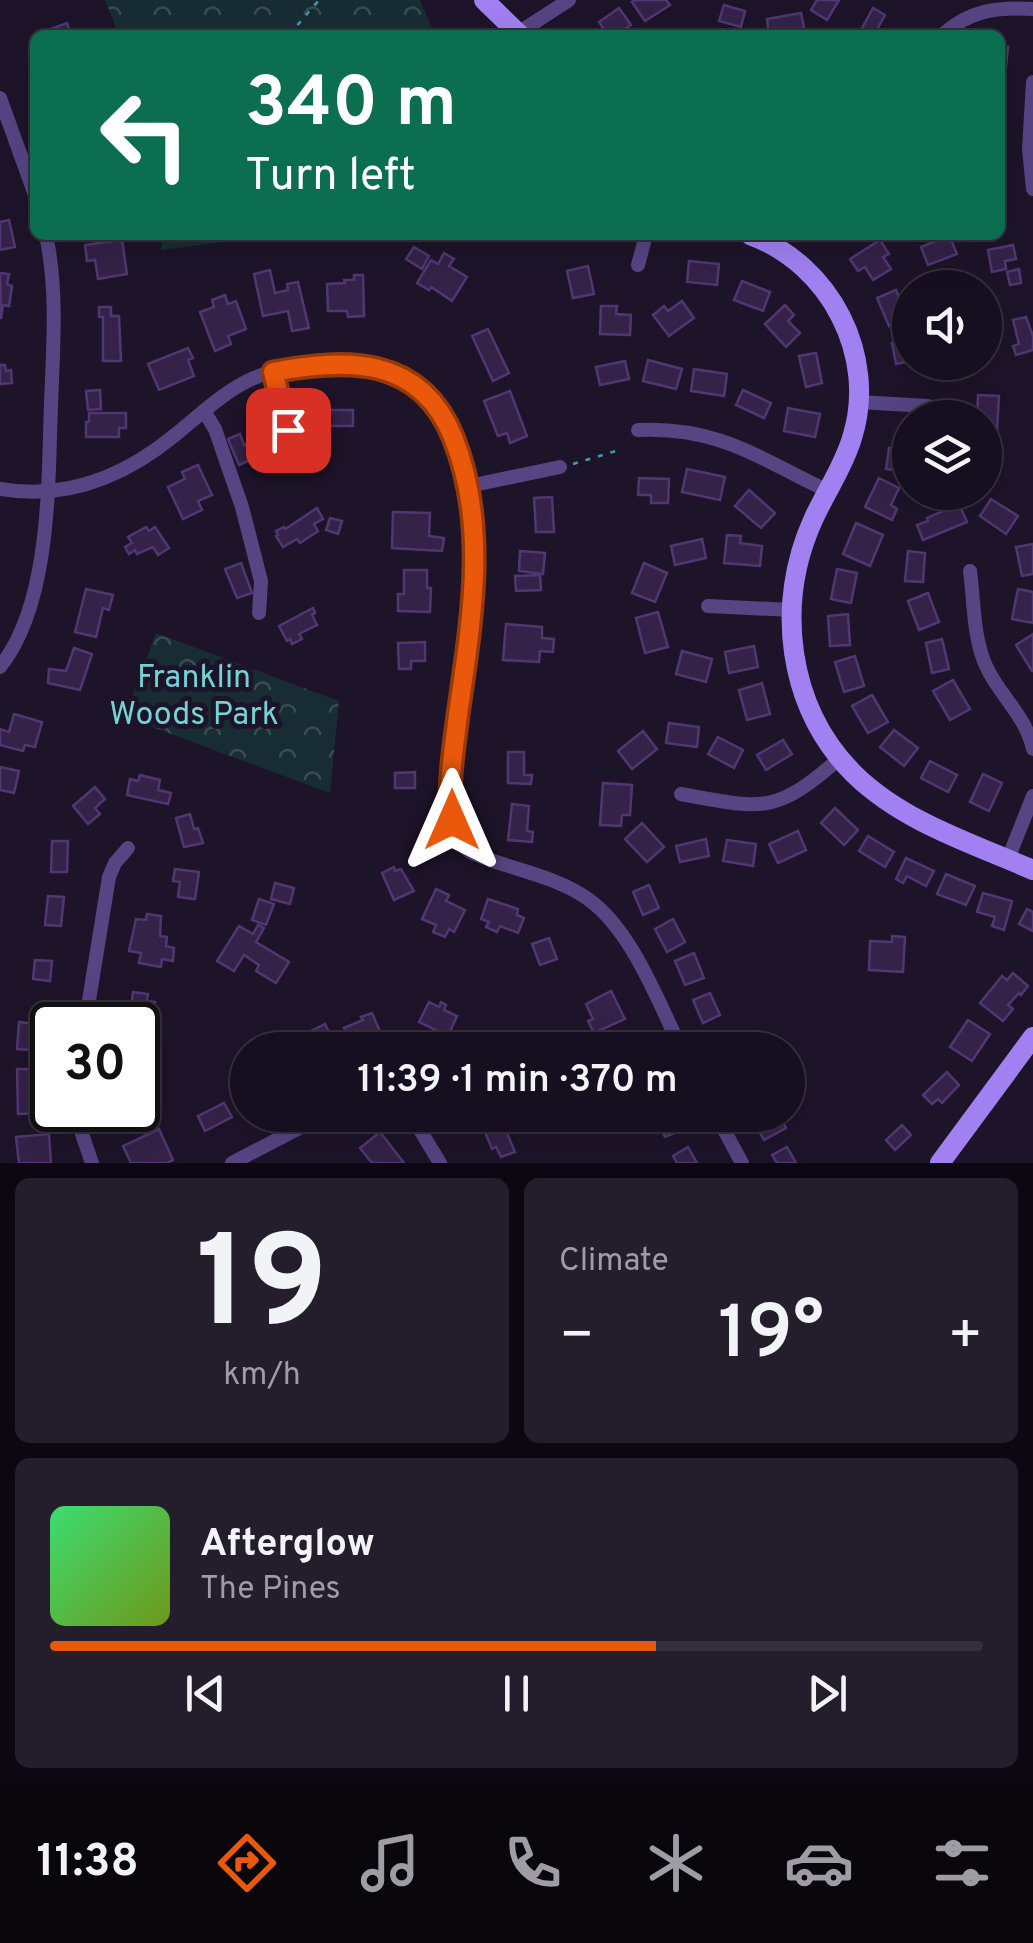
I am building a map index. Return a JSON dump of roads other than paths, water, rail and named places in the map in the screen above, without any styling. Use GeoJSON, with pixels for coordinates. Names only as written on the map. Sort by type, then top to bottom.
{"type":"FeatureCollection","features":[{"type":"Feature","properties":{"kind":"street"},"geometry":{"type":"LineString","coordinates":[[484,0],[515,30]]}},
{"type":"Feature","properties":{"kind":"street"},"geometry":{"type":"LineString","coordinates":[[525,30],[569,0]]}},
{"type":"Feature","properties":{"kind":"street"},"geometry":{"type":"LineString","coordinates":[[948,30],[983,11],[1033,9]]}},
{"type":"Feature","properties":{"kind":"street"},"geometry":{"type":"LineString","coordinates":[[1033,82],[1029,148],[1033,189]]}},
{"type":"Feature","properties":{"kind":"street"},"geometry":{"type":"LineString","coordinates":[[0,98],[30,182]]}},
{"type":"Feature","properties":{"kind":"street"},"geometry":{"type":"LineString","coordinates":[[0,667],[20,635],[33,595],[50,492],[54,298],[47,240]]}},
{"type":"Feature","properties":{"kind":"street"},"geometry":{"type":"LineString","coordinates":[[638,265],[645,240]]}},
{"type":"Feature","properties":{"kind":"street"},"geometry":{"type":"LineString","coordinates":[[760,240],[788,255],[822,286],[835,304],[852,344],[857,370],[858,402],[852,439],[813,520],[795,572],[792,643],[804,694],[840,758],[892,806],[1033,870]]}},
{"type":"Feature","properties":{"kind":"street"},"geometry":{"type":"LineString","coordinates":[[0,489],[50,492],[86,485],[127,468],[230,390],[273,372],[350,364],[382,369],[412,383],[444,418],[458,450],[469,486],[475,545],[452,768],[452,820],[458,839],[472,853],[587,898],[630,949],[673,1032]]}},
{"type":"Feature","properties":{"kind":"street"},"geometry":{"type":"LineString","coordinates":[[273,372],[295,460]]}},
{"type":"Feature","properties":{"kind":"street"},"geometry":{"type":"LineString","coordinates":[[858,402],[892,404]]}},
{"type":"Feature","properties":{"kind":"street"},"geometry":{"type":"LineString","coordinates":[[204,410],[216,429],[242,507],[261,581],[259,613]]}},
{"type":"Feature","properties":{"kind":"street"},"geometry":{"type":"LineString","coordinates":[[638,430],[666,429],[714,437],[828,491]]}},
{"type":"Feature","properties":{"kind":"street"},"geometry":{"type":"LineString","coordinates":[[469,486],[560,467]]}},
{"type":"Feature","properties":{"kind":"street"},"geometry":{"type":"LineString","coordinates":[[970,571],[984,662],[1024,723],[1033,749]]}},
{"type":"Feature","properties":{"kind":"street"},"geometry":{"type":"LineString","coordinates":[[708,606],[791,610]]}},
{"type":"Feature","properties":{"kind":"street"},"geometry":{"type":"LineString","coordinates":[[681,794],[738,804],[765,804],[795,794],[840,758]]}},
{"type":"Feature","properties":{"kind":"street"},"geometry":{"type":"LineString","coordinates":[[1008,859],[1033,796]]}},
{"type":"Feature","properties":{"kind":"street"},"geometry":{"type":"LineString","coordinates":[[89,1002],[109,876],[128,848]]}},
{"type":"Feature","properties":{"kind":"street"},"geometry":{"type":"LineString","coordinates":[[940,1163],[1033,1037]]}},
{"type":"Feature","properties":{"kind":"street"},"geometry":{"type":"LineString","coordinates":[[82,1132],[92,1163]]}},
{"type":"Feature","properties":{"kind":"street"},"geometry":{"type":"LineString","coordinates":[[232,1163],[291,1132]]}},
{"type":"Feature","properties":{"kind":"street"},"geometry":{"type":"LineString","coordinates":[[421,1132],[440,1163]]}},
{"type":"Feature","properties":{"kind":"street"},"geometry":{"type":"LineString","coordinates":[[725,1132],[742,1163]]}},
{"type":"Feature","properties":{"kind":"park label","name":"Franklin Woods Park"},"geometry":{"type":"Point","coordinates":[194,694]}}]}
